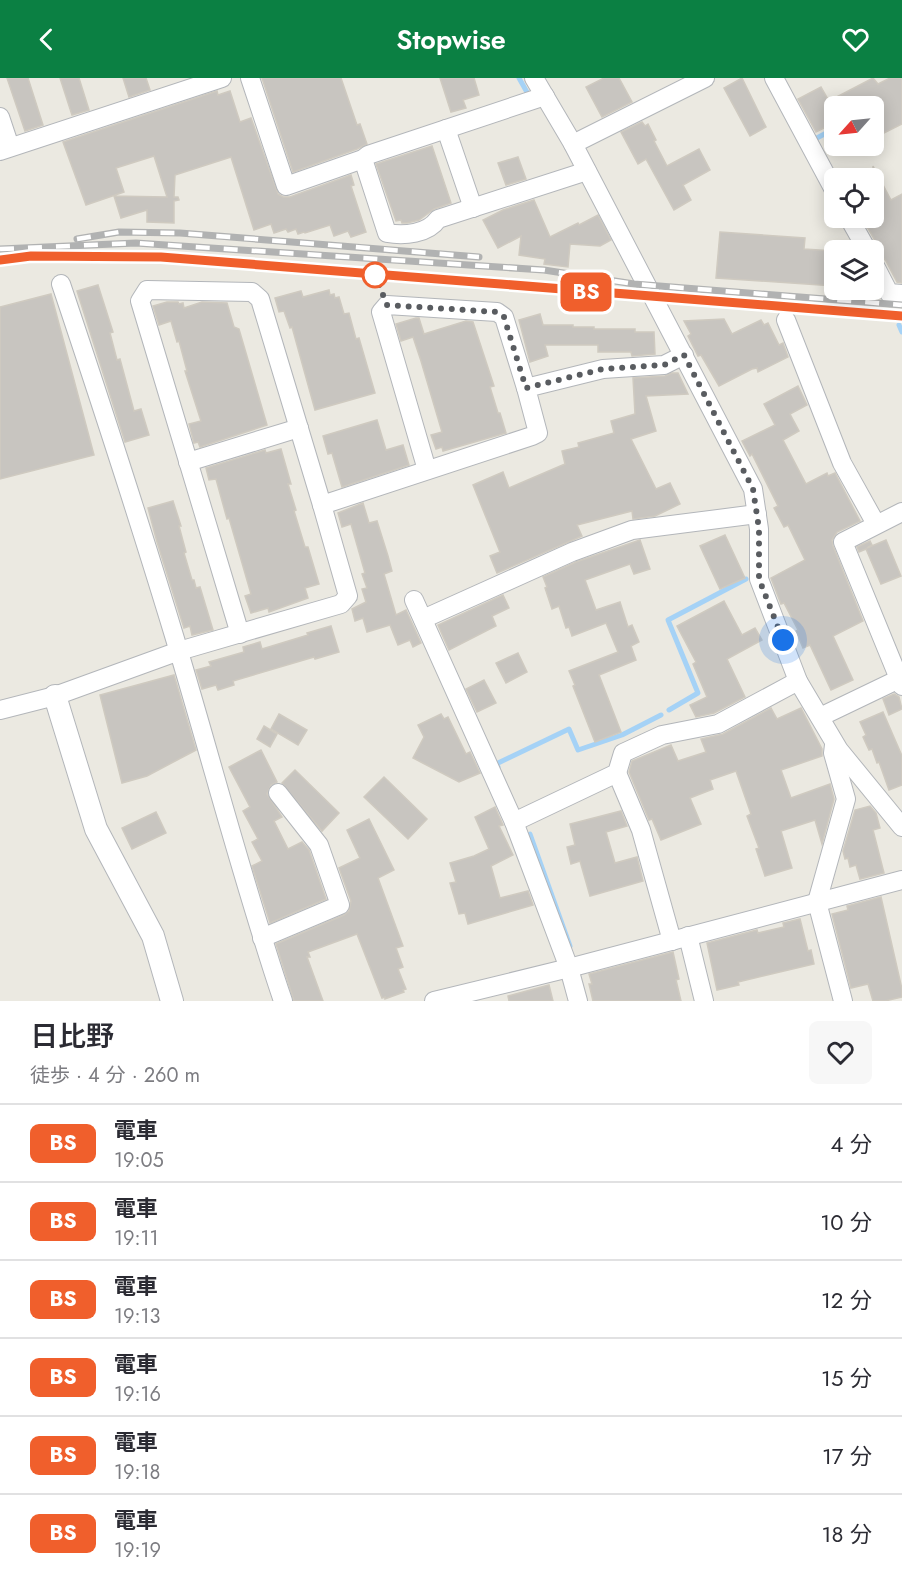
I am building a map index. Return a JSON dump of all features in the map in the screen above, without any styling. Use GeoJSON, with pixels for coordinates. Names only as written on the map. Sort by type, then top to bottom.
{"type":"FeatureCollection","features":[{"type":"Feature","properties":{"kind":"street"},"geometry":{"type":"LineString","coordinates":[[0,117],[5,149],[222,78]]}},
{"type":"Feature","properties":{"kind":"street"},"geometry":{"type":"LineString","coordinates":[[250,78],[286,186],[363,159],[368,154],[545,96]]}},
{"type":"Feature","properties":{"kind":"street"},"geometry":{"type":"LineString","coordinates":[[534,78],[573,144],[753,489],[757,514],[759,579],[798,681],[835,743],[902,827]]}},
{"type":"Feature","properties":{"kind":"street"},"geometry":{"type":"LineString","coordinates":[[573,144],[705,78]]}},
{"type":"Feature","properties":{"kind":"street"},"geometry":{"type":"LineString","coordinates":[[774,78],[824,171]]}},
{"type":"Feature","properties":{"kind":"street"},"geometry":{"type":"LineString","coordinates":[[446,129],[473,208]]}},
{"type":"Feature","properties":{"kind":"street"},"geometry":{"type":"LineString","coordinates":[[363,159],[387,233],[402,235],[433,227],[438,219],[587,171]]}},
{"type":"Feature","properties":{"kind":"street"},"geometry":{"type":"LineString","coordinates":[[884,283],[889,292],[902,294]]}},
{"type":"Feature","properties":{"kind":"street"},"geometry":{"type":"LineString","coordinates":[[61,284],[118,455],[179,651],[262,938],[283,1001]]}},
{"type":"Feature","properties":{"kind":"street"},"geometry":{"type":"LineString","coordinates":[[0,710],[55,696],[179,651],[240,634],[340,604],[348,596],[260,299],[252,292],[147,290],[141,301],[240,634]]}},
{"type":"Feature","properties":{"kind":"street"},"geometry":{"type":"LineString","coordinates":[[322,505],[427,470],[538,433],[504,317],[497,312],[387,305],[381,312],[427,470]]}},
{"type":"Feature","properties":{"kind":"street"},"geometry":{"type":"LineString","coordinates":[[786,320],[842,463],[876,524]]}},
{"type":"Feature","properties":{"kind":"street"},"geometry":{"type":"LineString","coordinates":[[526,388],[603,369],[664,365],[684,355]]}},
{"type":"Feature","properties":{"kind":"street"},"geometry":{"type":"LineString","coordinates":[[188,462],[299,428]]}},
{"type":"Feature","properties":{"kind":"street"},"geometry":{"type":"LineString","coordinates":[[820,717],[901,682],[843,542],[902,512]]}},
{"type":"Feature","properties":{"kind":"street"},"geometry":{"type":"LineString","coordinates":[[423,620],[572,552],[632,530],[757,514]]}},
{"type":"Feature","properties":{"kind":"street"},"geometry":{"type":"LineString","coordinates":[[414,600],[514,822],[569,968],[578,1001]]}},
{"type":"Feature","properties":{"kind":"street"},"geometry":{"type":"LineString","coordinates":[[704,1001],[641,830],[616,773],[623,753],[662,735],[718,724],[798,681]]}},
{"type":"Feature","properties":{"kind":"street"},"geometry":{"type":"LineString","coordinates":[[55,696],[96,829],[153,936],[172,1001]]}},
{"type":"Feature","properties":{"kind":"street"},"geometry":{"type":"LineString","coordinates":[[835,743],[833,753],[846,800],[817,902],[843,1001]]}},
{"type":"Feature","properties":{"kind":"street"},"geometry":{"type":"LineString","coordinates":[[514,822],[616,773]]}},
{"type":"Feature","properties":{"kind":"street"},"geometry":{"type":"LineString","coordinates":[[262,938],[340,905],[319,845],[278,792]]}},
{"type":"Feature","properties":{"kind":"street"},"geometry":{"type":"LineString","coordinates":[[434,1001],[569,968],[902,880]]}},
{"type":"Feature","properties":{"kind":"building"},"geometry":{"type":"Polygon","coordinates":[[[7,78],[28,78],[43,125],[25,131],[7,78]]]}},
{"type":"Feature","properties":{"kind":"building"},"geometry":{"type":"Polygon","coordinates":[[[60,78],[79,78],[89,110],[72,115],[60,78]]]}},
{"type":"Feature","properties":{"kind":"building"},"geometry":{"type":"Polygon","coordinates":[[[123,78],[146,78],[150,90],[129,97],[123,78]]]}},
{"type":"Feature","properties":{"kind":"building"},"geometry":{"type":"Polygon","coordinates":[[[262,78],[341,78],[357,125],[360,124],[367,144],[293,172],[262,78]]]}},
{"type":"Feature","properties":{"kind":"building"},"geometry":{"type":"Polygon","coordinates":[[[440,78],[474,78],[479,95],[463,100],[466,108],[451,112],[440,78]]]}},
{"type":"Feature","properties":{"kind":"building"},"geometry":{"type":"Polygon","coordinates":[[[604,78],[619,78],[632,102],[602,117],[586,87],[604,78]]]}},
{"type":"Feature","properties":{"kind":"building"},"geometry":{"type":"Polygon","coordinates":[[[742,78],[766,127],[750,136],[724,88],[742,78]]]}},
{"type":"Feature","properties":{"kind":"building"},"geometry":{"type":"Polygon","coordinates":[[[873,78],[878,84],[890,78],[902,78],[902,124],[884,133],[884,96],[839,96],[873,78]]]}},
{"type":"Feature","properties":{"kind":"building"},"geometry":{"type":"Polygon","coordinates":[[[821,87],[826,96],[824,96],[824,128],[816,132],[798,99],[821,87]]]}},
{"type":"Feature","properties":{"kind":"building"},"geometry":{"type":"Polygon","coordinates":[[[217,91],[218,95],[230,91],[240,122],[251,118],[278,194],[290,197],[351,175],[354,185],[351,186],[366,232],[351,237],[348,231],[334,236],[330,225],[298,234],[296,229],[274,233],[271,224],[254,230],[231,157],[175,175],[174,197],[178,197],[179,200],[174,201],[174,223],[147,222],[147,210],[121,218],[114,196],[167,197],[154,156],[116,168],[124,192],[86,205],[63,142],[217,91]]]}},
{"type":"Feature","properties":{"kind":"building"},"geometry":{"type":"Polygon","coordinates":[[[642,122],[645,126],[648,124],[667,166],[699,149],[710,170],[683,185],[691,200],[674,210],[646,159],[638,164],[621,132],[642,122]]]}},
{"type":"Feature","properties":{"kind":"building"},"geometry":{"type":"Polygon","coordinates":[[[432,146],[451,203],[434,209],[419,220],[407,223],[402,223],[401,220],[396,221],[376,164],[432,146]]]}},
{"type":"Feature","properties":{"kind":"building"},"geometry":{"type":"Polygon","coordinates":[[[518,157],[526,179],[506,185],[498,163],[518,157]]]}},
{"type":"Feature","properties":{"kind":"building"},"geometry":{"type":"Polygon","coordinates":[[[884,187],[891,200],[902,194],[902,283],[897,282],[884,259],[884,240],[875,240],[868,228],[884,228],[884,187]]]}},
{"type":"Feature","properties":{"kind":"building"},"geometry":{"type":"Polygon","coordinates":[[[534,200],[550,237],[598,215],[611,240],[600,246],[570,244],[568,267],[544,264],[545,259],[519,255],[521,236],[498,248],[483,220],[503,210],[534,200]]]}},
{"type":"Feature","properties":{"kind":"building"},"geometry":{"type":"Polygon","coordinates":[[[720,232],[805,238],[804,249],[824,250],[824,285],[716,278],[720,232]]]}},
{"type":"Feature","properties":{"kind":"building"},"geometry":{"type":"Polygon","coordinates":[[[98,285],[113,332],[110,333],[117,360],[120,359],[134,411],[141,409],[149,435],[125,442],[77,291],[98,285]]]}},
{"type":"Feature","properties":{"kind":"building"},"geometry":{"type":"Polygon","coordinates":[[[329,290],[330,295],[334,294],[335,298],[339,297],[344,314],[349,313],[375,393],[315,410],[292,327],[290,328],[284,311],[279,312],[275,298],[301,291],[303,297],[329,290]]]}},
{"type":"Feature","properties":{"kind":"building"},"geometry":{"type":"Polygon","coordinates":[[[51,294],[94,455],[0,479],[0,307],[51,294]]]}},
{"type":"Feature","properties":{"kind":"building"},"geometry":{"type":"Polygon","coordinates":[[[167,302],[183,303],[184,308],[202,302],[227,303],[234,327],[239,329],[267,425],[200,447],[198,442],[194,443],[189,424],[201,421],[185,371],[187,371],[179,341],[177,342],[171,321],[159,325],[153,306],[167,302]]]}},
{"type":"Feature","properties":{"kind":"building"},"geometry":{"type":"Polygon","coordinates":[[[540,314],[543,325],[573,325],[573,327],[594,327],[594,329],[635,329],[635,332],[654,332],[655,354],[632,356],[631,352],[598,352],[598,345],[545,345],[548,356],[530,362],[519,320],[540,314]]]}},
{"type":"Feature","properties":{"kind":"building"},"geometry":{"type":"Polygon","coordinates":[[[419,318],[424,334],[466,321],[473,322],[494,386],[490,387],[506,433],[443,451],[442,447],[436,449],[431,435],[442,432],[421,361],[413,337],[401,341],[396,324],[419,318]]]}},
{"type":"Feature","properties":{"kind":"building"},"geometry":{"type":"Polygon","coordinates":[[[724,319],[732,334],[761,320],[764,325],[768,323],[779,345],[783,343],[788,357],[758,372],[757,368],[752,369],[719,386],[701,355],[698,356],[688,336],[691,334],[684,321],[724,319]]]}},
{"type":"Feature","properties":{"kind":"building"},"geometry":{"type":"Polygon","coordinates":[[[678,373],[688,394],[646,396],[656,431],[631,439],[656,489],[670,483],[680,504],[655,516],[633,519],[632,511],[577,525],[582,536],[497,573],[490,556],[500,552],[473,485],[503,472],[509,488],[565,464],[562,451],[579,447],[578,443],[614,433],[611,421],[635,414],[633,378],[665,376],[678,373]]]}},
{"type":"Feature","properties":{"kind":"building"},"geometry":{"type":"Polygon","coordinates":[[[798,386],[807,405],[790,414],[799,431],[783,440],[806,484],[827,473],[828,476],[835,473],[860,521],[837,532],[832,540],[863,621],[833,636],[853,680],[831,690],[810,645],[803,648],[796,631],[798,630],[784,603],[781,604],[771,578],[805,560],[788,525],[784,527],[774,508],[778,506],[752,454],[750,456],[742,441],[775,425],[764,404],[798,386]]]}},
{"type":"Feature","properties":{"kind":"building"},"geometry":{"type":"Polygon","coordinates":[[[377,420],[386,450],[403,445],[409,465],[342,487],[332,453],[328,454],[323,436],[377,420]]]}},
{"type":"Feature","properties":{"kind":"building"},"geometry":{"type":"Polygon","coordinates":[[[281,449],[291,484],[288,484],[296,510],[294,511],[319,584],[305,588],[308,598],[269,612],[268,608],[251,613],[245,596],[251,594],[229,518],[227,519],[216,479],[209,480],[206,468],[265,450],[266,453],[281,449]]]}},
{"type":"Feature","properties":{"kind":"building"},"geometry":{"type":"Polygon","coordinates":[[[173,501],[181,526],[179,526],[186,552],[184,553],[192,580],[196,588],[200,587],[213,630],[192,635],[190,626],[184,628],[148,508],[173,501]]]}},
{"type":"Feature","properties":{"kind":"building"},"geometry":{"type":"Polygon","coordinates":[[[363,503],[369,523],[377,521],[388,556],[392,571],[384,574],[396,615],[406,610],[421,643],[413,647],[410,640],[398,645],[390,625],[367,632],[363,618],[355,621],[352,609],[366,602],[362,589],[367,588],[362,574],[365,573],[351,524],[342,527],[338,513],[363,503]]]}},
{"type":"Feature","properties":{"kind":"building"},"geometry":{"type":"Polygon","coordinates":[[[725,535],[745,578],[720,589],[700,546],[725,535]]]}},
{"type":"Feature","properties":{"kind":"building"},"geometry":{"type":"Polygon","coordinates":[[[640,540],[650,569],[634,574],[630,564],[585,580],[596,610],[620,602],[628,627],[632,625],[639,642],[631,646],[636,660],[599,675],[621,732],[595,742],[569,671],[618,652],[606,623],[572,636],[569,627],[566,628],[559,606],[552,609],[543,577],[576,562],[640,540]]]}},
{"type":"Feature","properties":{"kind":"building"},"geometry":{"type":"Polygon","coordinates":[[[886,540],[901,576],[881,584],[866,549],[859,552],[857,547],[870,541],[872,545],[867,548],[886,540]]]}},
{"type":"Feature","properties":{"kind":"building"},"geometry":{"type":"Polygon","coordinates":[[[503,595],[509,608],[492,616],[496,626],[449,650],[438,625],[503,595]]]}},
{"type":"Feature","properties":{"kind":"building"},"geometry":{"type":"Polygon","coordinates":[[[724,601],[742,635],[755,628],[762,640],[727,659],[745,697],[714,713],[696,717],[690,705],[707,697],[693,664],[696,662],[677,626],[724,601]]]}},
{"type":"Feature","properties":{"kind":"building"},"geometry":{"type":"Polygon","coordinates":[[[331,626],[339,652],[233,681],[234,685],[218,690],[216,685],[202,689],[196,670],[211,666],[209,662],[244,652],[243,647],[260,642],[262,649],[331,626]]]}},
{"type":"Feature","properties":{"kind":"building"},"geometry":{"type":"Polygon","coordinates":[[[518,653],[527,672],[506,683],[496,663],[518,653]]]}},
{"type":"Feature","properties":{"kind":"building"},"geometry":{"type":"Polygon","coordinates":[[[174,675],[196,750],[147,776],[122,783],[100,695],[174,675]]]}},
{"type":"Feature","properties":{"kind":"building"},"geometry":{"type":"Polygon","coordinates":[[[484,680],[496,703],[477,712],[466,689],[484,680]]]}},
{"type":"Feature","properties":{"kind":"building"},"geometry":{"type":"Polygon","coordinates":[[[894,694],[899,697],[902,709],[889,715],[883,699],[894,694]]]}},
{"type":"Feature","properties":{"kind":"building"},"geometry":{"type":"Polygon","coordinates":[[[771,708],[777,719],[801,708],[822,749],[822,756],[781,770],[791,798],[830,784],[834,799],[822,844],[815,820],[781,831],[792,868],[765,876],[756,849],[759,848],[747,816],[751,814],[736,771],[710,780],[713,789],[690,798],[701,824],[661,840],[652,819],[649,820],[629,772],[632,761],[671,745],[678,761],[706,752],[701,739],[723,734],[771,708]]]}},
{"type":"Feature","properties":{"kind":"building"},"geometry":{"type":"Polygon","coordinates":[[[883,712],[902,756],[902,785],[889,790],[879,762],[877,763],[872,749],[869,750],[863,737],[866,735],[860,722],[883,712]]]}},
{"type":"Feature","properties":{"kind":"building"},"geometry":{"type":"Polygon","coordinates":[[[279,714],[307,730],[298,745],[271,729],[279,714]]]}},
{"type":"Feature","properties":{"kind":"building"},"geometry":{"type":"Polygon","coordinates":[[[441,714],[444,719],[448,717],[466,754],[470,752],[480,773],[459,782],[413,758],[424,737],[418,725],[441,714]]]}},
{"type":"Feature","properties":{"kind":"building"},"geometry":{"type":"Polygon","coordinates":[[[264,726],[277,734],[270,747],[257,739],[264,726]]]}},
{"type":"Feature","properties":{"kind":"building"},"geometry":{"type":"Polygon","coordinates":[[[261,750],[277,782],[271,785],[267,794],[282,817],[274,821],[288,849],[302,842],[309,850],[326,899],[270,923],[252,866],[262,861],[252,842],[258,839],[243,811],[250,807],[229,767],[261,750]]]}},
{"type":"Feature","properties":{"kind":"building"},"geometry":{"type":"Polygon","coordinates":[[[295,770],[339,813],[322,831],[282,783],[295,770]]]}},
{"type":"Feature","properties":{"kind":"building"},"geometry":{"type":"Polygon","coordinates":[[[384,777],[427,819],[408,839],[364,797],[384,777]]]}},
{"type":"Feature","properties":{"kind":"building"},"geometry":{"type":"Polygon","coordinates":[[[870,806],[876,813],[880,828],[873,830],[884,873],[860,879],[856,865],[850,867],[843,851],[855,810],[870,806]]]}},
{"type":"Feature","properties":{"kind":"building"},"geometry":{"type":"Polygon","coordinates":[[[495,807],[503,825],[499,826],[513,855],[491,866],[500,898],[528,891],[533,905],[468,924],[465,913],[459,914],[450,883],[456,882],[450,863],[489,849],[475,817],[495,807]]]}},
{"type":"Feature","properties":{"kind":"building"},"geometry":{"type":"Polygon","coordinates":[[[621,811],[627,826],[606,832],[615,863],[637,857],[643,881],[590,896],[580,861],[571,864],[567,847],[575,845],[570,824],[621,811]]]}},
{"type":"Feature","properties":{"kind":"building"},"geometry":{"type":"Polygon","coordinates":[[[156,812],[166,833],[132,849],[122,828],[156,812]]]}},
{"type":"Feature","properties":{"kind":"building"},"geometry":{"type":"Polygon","coordinates":[[[369,819],[394,870],[378,878],[403,946],[396,948],[403,967],[398,969],[406,989],[403,990],[404,992],[382,998],[357,934],[308,952],[310,957],[307,957],[323,1001],[294,1001],[276,944],[349,911],[351,901],[339,868],[360,858],[347,830],[369,819]]]}},
{"type":"Feature","properties":{"kind":"building"},"geometry":{"type":"Polygon","coordinates":[[[881,897],[902,997],[873,1001],[868,984],[851,988],[832,914],[848,910],[847,906],[881,897]]]}},
{"type":"Feature","properties":{"kind":"building"},"geometry":{"type":"Polygon","coordinates":[[[800,919],[808,951],[811,950],[814,964],[738,982],[739,985],[717,990],[707,943],[757,930],[758,933],[784,927],[783,923],[800,919]]]}},
{"type":"Feature","properties":{"kind":"building"},"geometry":{"type":"Polygon","coordinates":[[[673,952],[681,1001],[593,1001],[589,974],[673,952]]]}},
{"type":"Feature","properties":{"kind":"building"},"geometry":{"type":"Polygon","coordinates":[[[549,985],[553,1001],[509,1001],[508,996],[549,985]]]}},
{"type":"Feature","properties":{"kind":"waterway"},"geometry":{"type":"LineString","coordinates":[[519,78],[528,94]]}},
{"type":"Feature","properties":{"kind":"waterway"},"geometry":{"type":"LineString","coordinates":[[813,140],[824,134]]}},
{"type":"Feature","properties":{"kind":"waterway"},"geometry":{"type":"LineString","coordinates":[[899,325],[902,332]]}},
{"type":"Feature","properties":{"kind":"waterway"},"geometry":{"type":"LineString","coordinates":[[669,710],[698,693],[668,620],[746,579]]}},
{"type":"Feature","properties":{"kind":"waterway"},"geometry":{"type":"LineString","coordinates":[[498,767],[496,764],[569,729],[578,750],[622,735],[661,715]]}},
{"type":"Feature","properties":{"kind":"waterway"},"geometry":{"type":"LineString","coordinates":[[530,834],[570,946]]}},
{"type":"Feature","properties":{"kind":"railway"},"geometry":{"type":"LineString","coordinates":[[77,239],[119,232],[180,233],[479,257]]}},
{"type":"Feature","properties":{"kind":"railway"},"geometry":{"type":"LineString","coordinates":[[0,249],[136,243],[544,270],[634,284],[902,305]]}},
{"type":"Feature","properties":{"kind":"railway"},"geometry":{"type":"LineString","coordinates":[[0,260],[31,257],[161,257],[902,316]]}},
{"type":"Feature","properties":{"kind":"train","name":"BS"},"geometry":{"type":"LineString","coordinates":[[0,260],[31,256],[161,257],[902,316]]}},
{"type":"Feature","properties":{"kind":"route"},"geometry":{"type":"LineString","coordinates":[[375,275],[387,305],[497,312],[504,317],[526,388],[603,369],[664,365],[684,355],[753,489],[759,529],[759,579],[783,640]]}}]}
